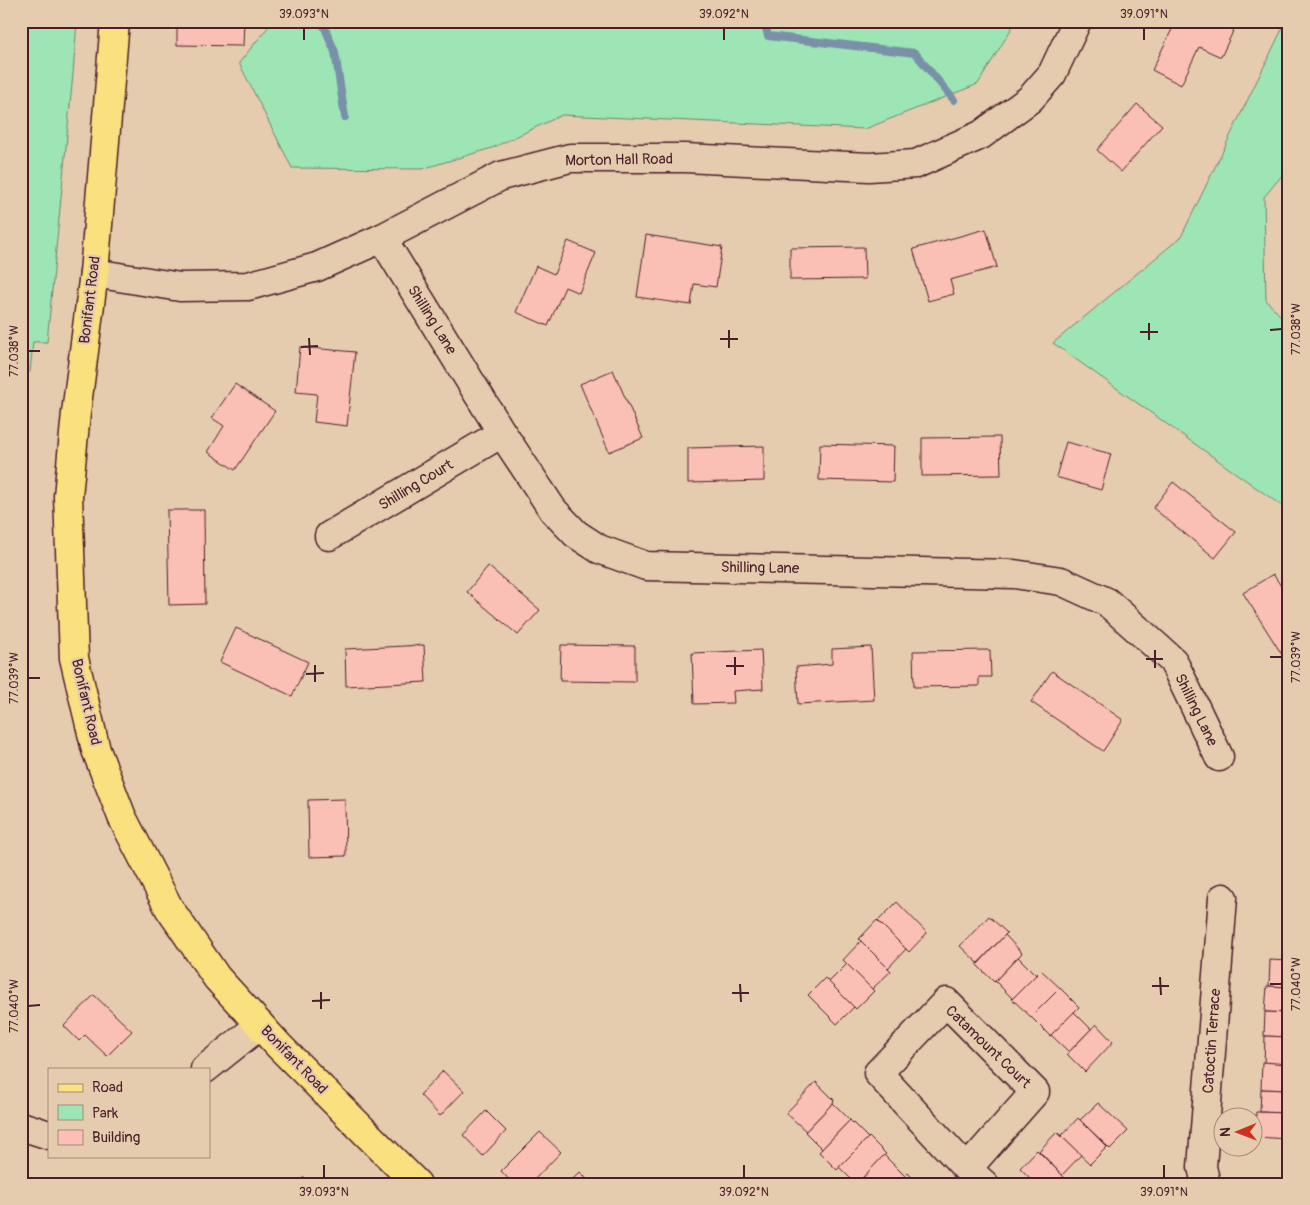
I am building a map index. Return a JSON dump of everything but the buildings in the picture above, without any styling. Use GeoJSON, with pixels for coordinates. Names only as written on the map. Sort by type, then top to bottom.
{"type":"FeatureCollection","features":[{"type":"Feature","properties":{"kind":"main road","name":"Bonifant Road"},"geometry":{"type":"LineString","coordinates":[[115,21],[94,273],[76,413],[68,496],[74,658],[96,750],[122,817],[169,908],[217,978],[279,1046],[417,1184]]}},
{"type":"Feature","properties":{"kind":"street","name":"Morton Hall Road"},"geometry":{"type":"LineString","coordinates":[[94,273],[180,287],[248,286],[317,267],[382,238],[501,176],[570,158],[685,158],[869,167],[916,164],[981,135],[1030,100],[1052,74],[1074,31],[1077,21]]}},
{"type":"Feature","properties":{"kind":"street","name":"Shilling Lane"},"geometry":{"type":"LineString","coordinates":[[382,238],[502,433],[553,510],[576,534],[599,549],[646,566],[1014,574],[1061,581],[1108,602],[1173,661],[1218,756]]}},
{"type":"Feature","properties":{"kind":"street","name":"Shilling Court"},"geometry":{"type":"LineString","coordinates":[[329,536],[502,433]]}},
{"type":"Feature","properties":{"kind":"street","name":"Catoctin Terrace"},"geometry":{"type":"LineString","coordinates":[[1206,1184],[1202,1167],[1223,898]]}},
{"type":"Feature","properties":{"kind":"street","name":"Catamount Court"},"geometry":{"type":"LineString","coordinates":[[946,1002],[1035,1092],[975,1176],[878,1073],[946,1002]]}},
{"type":"Feature","properties":{"kind":"street"},"geometry":{"type":"LineString","coordinates":[[206,1068],[260,1025]]}},
{"type":"Feature","properties":{"kind":"street"},"geometry":{"type":"LineString","coordinates":[[21,1126],[48,1135]]}},
{"type":"Feature","properties":{"kind":"green space"},"geometry":{"type":"Polygon","coordinates":[[[21,21],[77,21],[47,342],[33,342],[30,372],[21,372],[21,21]]]}},
{"type":"Feature","properties":{"kind":"green space"},"geometry":{"type":"Polygon","coordinates":[[[273,21],[1016,21],[978,84],[865,129],[562,115],[492,148],[422,169],[292,168],[239,63],[273,21]]]}},
{"type":"Feature","properties":{"kind":"green space"},"geometry":{"type":"Polygon","coordinates":[[[1286,21],[1289,21],[1289,167],[1264,197],[1266,300],[1289,325],[1289,511],[1053,343],[1181,237],[1286,21]]]}},
{"type":"Feature","properties":{"kind":"waterway"},"geometry":{"type":"LineString","coordinates":[[322,21],[335,52],[345,117]]}},
{"type":"Feature","properties":{"kind":"waterway"},"geometry":{"type":"LineString","coordinates":[[764,21],[768,36],[915,53],[954,100]]}}]}
